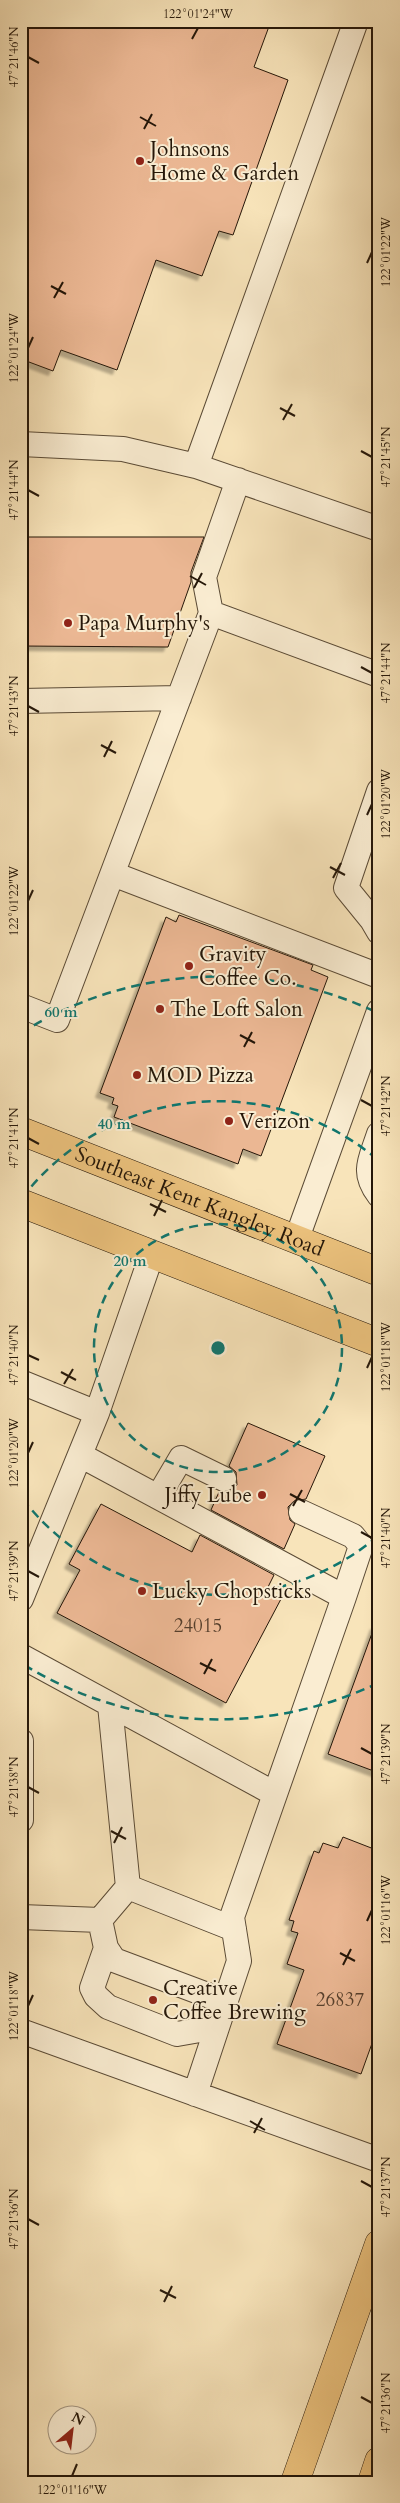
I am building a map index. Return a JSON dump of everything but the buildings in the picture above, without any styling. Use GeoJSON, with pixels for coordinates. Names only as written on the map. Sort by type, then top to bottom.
{"type":"FeatureCollection","features":[{"type":"Feature","properties":{"kind":"main road","name":"Southeast Kent Kangley Road"},"geometry":{"type":"LineString","coordinates":[[21,1131],[297,1238],[379,1272]]}},
{"type":"Feature","properties":{"kind":"main road"},"geometry":{"type":"LineString","coordinates":[[21,1204],[379,1343]]}},
{"type":"Feature","properties":{"kind":"main road"},"geometry":{"type":"LineString","coordinates":[[295,2482],[379,2244]]}},
{"type":"Feature","properties":{"kind":"main road"},"geometry":{"type":"LineString","coordinates":[[372,2482],[379,2460]]}},
{"type":"Feature","properties":{"kind":"lane"},"geometry":{"type":"LineString","coordinates":[[196,466],[356,21]]}},
{"type":"Feature","properties":{"kind":"lane"},"geometry":{"type":"LineString","coordinates":[[21,444],[123,449],[196,466],[379,529]]}},
{"type":"Feature","properties":{"kind":"lane"},"geometry":{"type":"LineString","coordinates":[[21,1006],[57,1020],[211,613],[204,577],[238,480]]}},
{"type":"Feature","properties":{"kind":"lane"},"geometry":{"type":"LineString","coordinates":[[211,613],[379,675]]}},
{"type":"Feature","properties":{"kind":"lane"},"geometry":{"type":"LineString","coordinates":[[21,701],[179,698]]}},
{"type":"Feature","properties":{"kind":"lane"},"geometry":{"type":"LineString","coordinates":[[379,791],[346,888],[372,920],[379,932]]}},
{"type":"Feature","properties":{"kind":"lane"},"geometry":{"type":"LineString","coordinates":[[113,874],[379,976]]}},
{"type":"Feature","properties":{"kind":"lane"},"geometry":{"type":"LineString","coordinates":[[297,1238],[379,1011]]}},
{"type":"Feature","properties":{"kind":"lane"},"geometry":{"type":"LineString","coordinates":[[379,1134],[367,1172],[370,1184],[379,1195]]}},
{"type":"Feature","properties":{"kind":"lane"},"geometry":{"type":"LineString","coordinates":[[21,1599],[97,1413],[152,1254]]}},
{"type":"Feature","properties":{"kind":"lane"},"geometry":{"type":"LineString","coordinates":[[21,1382],[97,1413]]}},
{"type":"Feature","properties":{"kind":"lane"},"geometry":{"type":"LineString","coordinates":[[80,1455],[344,1597]]}},
{"type":"Feature","properties":{"kind":"lane"},"geometry":{"type":"LineString","coordinates":[[158,1497],[181,1458],[224,1479]]}},
{"type":"Feature","properties":{"kind":"lane"},"geometry":{"type":"LineString","coordinates":[[195,2094],[239,1961],[232,1917],[361,1546],[353,1536],[301,1512]]}},
{"type":"Feature","properties":{"kind":"lane"},"geometry":{"type":"LineString","coordinates":[[21,1656],[275,1794]]}},
{"type":"Feature","properties":{"kind":"lane"},"geometry":{"type":"LineString","coordinates":[[100,1920],[128,1887],[110,1704]]}},
{"type":"Feature","properties":{"kind":"lane"},"geometry":{"type":"LineString","coordinates":[[21,1741],[21,1820]]}},
{"type":"Feature","properties":{"kind":"lane"},"geometry":{"type":"LineString","coordinates":[[128,1887],[234,1928]]}},
{"type":"Feature","properties":{"kind":"lane"},"geometry":{"type":"LineString","coordinates":[[21,1917],[100,1920]]}},
{"type":"Feature","properties":{"kind":"lane"},"geometry":{"type":"LineString","coordinates":[[100,1920],[106,1948],[114,1960],[226,2002]]}},
{"type":"Feature","properties":{"kind":"lane"},"geometry":{"type":"LineString","coordinates":[[106,1948],[92,1988],[96,1996],[108,2007],[177,2034],[217,2027]]}},
{"type":"Feature","properties":{"kind":"lane"},"geometry":{"type":"LineString","coordinates":[[21,2030],[379,2160]]}},
{"type":"Feature","properties":{"kind":"place","name":"Johnsons Home & Garden"},"geometry":{"type":"Point","coordinates":[140,161]}},
{"type":"Feature","properties":{"kind":"place","name":"Papa Murphy's"},"geometry":{"type":"Point","coordinates":[68,623]}},
{"type":"Feature","properties":{"kind":"place","name":"Gravity Coffee Co."},"geometry":{"type":"Point","coordinates":[189,966]}},
{"type":"Feature","properties":{"kind":"place","name":"The Loft Salon"},"geometry":{"type":"Point","coordinates":[160,1009]}},
{"type":"Feature","properties":{"kind":"place","name":"MOD Pizza"},"geometry":{"type":"Point","coordinates":[137,1075]}},
{"type":"Feature","properties":{"kind":"place","name":"Verizon"},"geometry":{"type":"Point","coordinates":[229,1121]}},
{"type":"Feature","properties":{"kind":"place","name":"Jiffy Lube"},"geometry":{"type":"Point","coordinates":[262,1495]}},
{"type":"Feature","properties":{"kind":"place","name":"Lucky Chopsticks"},"geometry":{"type":"Point","coordinates":[142,1591]}},
{"type":"Feature","properties":{"kind":"place","name":"Creative Coffee Brewing"},"geometry":{"type":"Point","coordinates":[153,2000]}}]}
